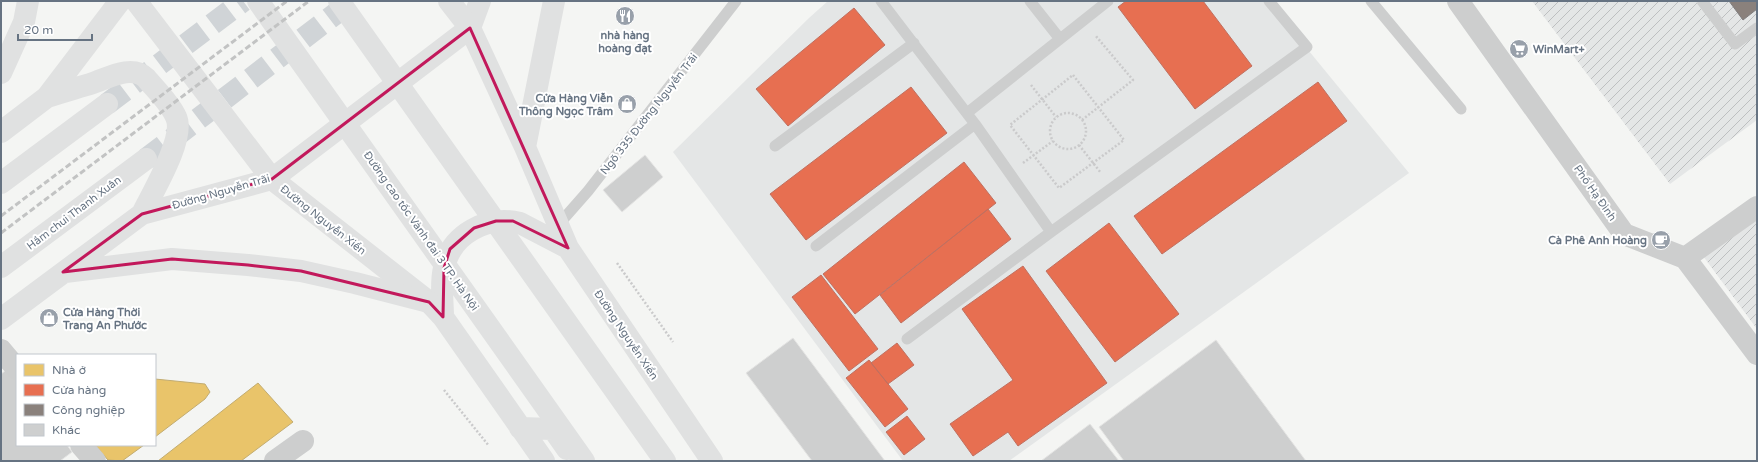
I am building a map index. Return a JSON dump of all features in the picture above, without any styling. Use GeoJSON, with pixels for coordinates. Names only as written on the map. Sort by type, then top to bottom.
{"type":"FeatureCollection","features":[{"type":"Feature","properties":{"kind":"main road"},"geometry":{"type":"LineString","coordinates":[[1,73],[24,22],[28,1]]}},
{"type":"Feature","properties":{"kind":"main road"},"geometry":{"type":"LineString","coordinates":[[1,132],[47,97],[120,1]]}},
{"type":"Feature","properties":{"kind":"main road","name":"Đường Nguyễn Xiển"},"geometry":{"type":"LineString","coordinates":[[136,1],[272,180],[436,310],[544,461]]}},
{"type":"Feature","properties":{"kind":"main road","name":"Đường cao tốc Vành đai 3 TP. Hà Nội"},"geometry":{"type":"LineString","coordinates":[[258,1],[584,461]]}},
{"type":"Feature","properties":{"kind":"main road"},"geometry":{"type":"LineString","coordinates":[[339,1],[665,461]]}},
{"type":"Feature","properties":{"kind":"main road","name":"Đường Nguyễn Xiển"},"geometry":{"type":"LineString","coordinates":[[449,1],[470,28],[525,147],[568,248],[712,461]]}},
{"type":"Feature","properties":{"kind":"main road"},"geometry":{"type":"LineString","coordinates":[[470,28],[480,1]]}},
{"type":"Feature","properties":{"kind":"main road"},"geometry":{"type":"LineString","coordinates":[[525,147],[554,1]]}},
{"type":"Feature","properties":{"kind":"main road","name":"Đường Nguyễn Trãi"},"geometry":{"type":"LineString","coordinates":[[1,318],[142,214],[272,180],[470,28]]}},
{"type":"Feature","properties":{"kind":"main road"},"geometry":{"type":"LineString","coordinates":[[47,97],[113,75],[134,73],[145,76],[177,118],[179,126],[178,137],[142,214]]}},
{"type":"Feature","properties":{"kind":"main road"},"geometry":{"type":"LineString","coordinates":[[1,184],[107,104]]}},
{"type":"Feature","properties":{"kind":"main road","name":"Hầm chui Thanh Xuân"},"geometry":{"type":"LineString","coordinates":[[1,267],[146,159]]}},
{"type":"Feature","properties":{"kind":"main road"},"geometry":{"type":"LineString","coordinates":[[63,272],[172,259],[248,265],[301,271],[355,283],[436,310],[447,257],[453,246],[474,228],[496,221],[513,221],[520,223],[568,248]]}},
{"type":"Feature","properties":{"kind":"main road"},"geometry":{"type":"LineString","coordinates":[[520,428],[553,429],[575,461]]}},
{"type":"Feature","properties":{"kind":"street","name":"Phố Hạ Đình"},"geometry":{"type":"LineString","coordinates":[[1458,1],[1624,234],[1685,258]]}},
{"type":"Feature","properties":{"kind":"street"},"geometry":{"type":"LineString","coordinates":[[1757,207],[1685,258],[1757,354]]}},
{"type":"Feature","properties":{"kind":"street"},"geometry":{"type":"LineString","coordinates":[[1,350],[16,368]]}},
{"type":"Feature","properties":{"kind":"street"},"geometry":{"type":"LineString","coordinates":[[275,461],[303,441]]}},
{"type":"Feature","properties":{"kind":"street"},"geometry":{"type":"LineString","coordinates":[[82,446],[95,461]]}},
{"type":"Feature","properties":{"kind":"lane","name":"Ngõ 335 Đường Nguyễn Trãi"},"geometry":{"type":"LineString","coordinates":[[559,224],[588,191],[736,1]]}},
{"type":"Feature","properties":{"kind":"lane"},"geometry":{"type":"LineString","coordinates":[[881,1],[967,113],[1051,232]]}},
{"type":"Feature","properties":{"kind":"lane"},"geometry":{"type":"LineString","coordinates":[[1030,1],[1060,39]]}},
{"type":"Feature","properties":{"kind":"lane"},"geometry":{"type":"LineString","coordinates":[[967,113],[1108,1]]}},
{"type":"Feature","properties":{"kind":"lane"},"geometry":{"type":"LineString","coordinates":[[908,339],[1051,232],[1307,47],[1269,1]]}},
{"type":"Feature","properties":{"kind":"lane"},"geometry":{"type":"LineString","coordinates":[[1371,1],[1461,109]]}},
{"type":"Feature","properties":{"kind":"lane"},"geometry":{"type":"LineString","coordinates":[[1702,1],[1735,44],[1757,28]]}},
{"type":"Feature","properties":{"kind":"lane"},"geometry":{"type":"LineString","coordinates":[[775,146],[914,43]]}},
{"type":"Feature","properties":{"kind":"lane"},"geometry":{"type":"LineString","coordinates":[[816,246],[975,124]]}},
{"type":"Feature","properties":{"kind":"path"},"geometry":{"type":"LineString","coordinates":[[1082,120],[1133,80],[1083,20]]}},
{"type":"Feature","properties":{"kind":"path"},"geometry":{"type":"LineString","coordinates":[[1020,70],[1056,118]]}},
{"type":"Feature","properties":{"kind":"path"},"geometry":{"type":"LineString","coordinates":[[1073,75],[1124,140],[1059,188],[1010,125],[1043,99],[1073,75]]}},
{"type":"Feature","properties":{"kind":"path"},"geometry":{"type":"LineString","coordinates":[[1064,113],[1070,113],[1075,114],[1082,120],[1086,127],[1086,133],[1084,139],[1079,145],[1070,149],[1058,146],[1053,141],[1050,130],[1051,125],[1056,118],[1064,113]]}},
{"type":"Feature","properties":{"kind":"path"},"geometry":{"type":"LineString","coordinates":[[1010,173],[1053,141]]}},
{"type":"Feature","properties":{"kind":"path"},"geometry":{"type":"LineString","coordinates":[[1079,145],[1113,187]]}},
{"type":"Feature","properties":{"kind":"path"},"geometry":{"type":"LineString","coordinates":[[617,263],[673,342]]}},
{"type":"Feature","properties":{"kind":"path"},"geometry":{"type":"LineString","coordinates":[[444,390],[490,446]]}},
{"type":"Feature","properties":{"kind":"highlighted area"},"geometry":{"type":"Polygon","coordinates":[[[470,28],[568,248],[513,221],[496,221],[474,228],[450,249],[444,268],[443,317],[429,302],[301,271],[172,259],[63,272],[142,214],[272,179],[470,28]]]}},
{"type":"Feature","properties":{"kind":"shaded area"},"geometry":{"type":"Polygon","coordinates":[[[828,1],[1268,1],[1409,173],[1009,461],[903,461],[673,152],[828,1]]]}},
{"type":"Feature","properties":{"kind":"shaded area"},"geometry":{"type":"Polygon","coordinates":[[[1532,1],[1757,1],[1757,120],[1670,184],[1532,1]]]}},
{"type":"Feature","properties":{"kind":"shaded area"},"geometry":{"type":"Polygon","coordinates":[[[1757,218],[1757,329],[1703,256],[1757,218]]]}},
{"type":"Feature","properties":{"kind":"building: Nhà ở"},"geometry":{"type":"Polygon","coordinates":[[[156,379],[205,384],[210,392],[205,399],[156,436],[156,379]]]}},
{"type":"Feature","properties":{"kind":"building: Nhà ở"},"geometry":{"type":"Polygon","coordinates":[[[258,383],[293,422],[241,461],[158,461],[258,383]]]}},
{"type":"Feature","properties":{"kind":"building: Nhà ở"},"geometry":{"type":"Polygon","coordinates":[[[96,446],[143,446],[122,461],[108,460],[96,446]]]}},
{"type":"Feature","properties":{"kind":"building: Cửa hàng"},"geometry":{"type":"Polygon","coordinates":[[[1126,1],[1203,1],[1252,66],[1195,109],[1118,7],[1126,1]]]}},
{"type":"Feature","properties":{"kind":"building: Cửa hàng"},"geometry":{"type":"Polygon","coordinates":[[[854,8],[885,45],[788,126],[756,89],[854,8]]]}},
{"type":"Feature","properties":{"kind":"building: Cửa hàng"},"geometry":{"type":"Polygon","coordinates":[[[1318,82],[1347,121],[1162,254],[1134,216],[1318,82]]]}},
{"type":"Feature","properties":{"kind":"building: Cửa hàng"},"geometry":{"type":"Polygon","coordinates":[[[911,87],[947,133],[806,240],[770,194],[911,87]]]}},
{"type":"Feature","properties":{"kind":"building: Cửa hàng"},"geometry":{"type":"Polygon","coordinates":[[[964,162],[996,203],[855,314],[823,274],[964,162]]]}},
{"type":"Feature","properties":{"kind":"building: Cửa hàng"},"geometry":{"type":"Polygon","coordinates":[[[988,209],[1011,239],[901,323],[880,295],[988,209]]]}},
{"type":"Feature","properties":{"kind":"building: Cửa hàng"},"geometry":{"type":"Polygon","coordinates":[[[1109,223],[1179,314],[1115,362],[1046,271],[1109,223]]]}},
{"type":"Feature","properties":{"kind":"building: Cửa hàng"},"geometry":{"type":"Polygon","coordinates":[[[1023,266],[1107,383],[1018,446],[1008,432],[973,456],[950,424],[1013,380],[962,309],[1023,266]]]}},
{"type":"Feature","properties":{"kind":"building: Cửa hàng"},"geometry":{"type":"Polygon","coordinates":[[[821,275],[878,349],[849,371],[792,297],[821,275]]]}},
{"type":"Feature","properties":{"kind":"building: Cửa hàng"},"geometry":{"type":"Polygon","coordinates":[[[897,343],[914,365],[888,384],[871,363],[897,343]]]}},
{"type":"Feature","properties":{"kind":"building: Cửa hàng"},"geometry":{"type":"Polygon","coordinates":[[[869,360],[908,409],[885,427],[846,378],[869,360]]]}},
{"type":"Feature","properties":{"kind":"building: Cửa hàng"},"geometry":{"type":"Polygon","coordinates":[[[907,416],[925,439],[904,455],[886,432],[907,416]]]}},
{"type":"Feature","properties":{"kind":"building: Công nghiệp"},"geometry":{"type":"Polygon","coordinates":[[[1729,1],[1757,1],[1757,9],[1743,20],[1729,1]]]}},
{"type":"Feature","properties":{"kind":"building: Khác"},"geometry":{"type":"Polygon","coordinates":[[[645,155],[663,177],[622,212],[603,190],[645,155]]]}},
{"type":"Feature","properties":{"kind":"building: Khác"},"geometry":{"type":"Polygon","coordinates":[[[793,338],[885,461],[812,461],[746,373],[793,338]]]}},
{"type":"Feature","properties":{"kind":"building: Khác"},"geometry":{"type":"Polygon","coordinates":[[[1216,340],[1306,461],[1124,461],[1099,427],[1216,340]]]}},
{"type":"Feature","properties":{"kind":"building: Khác"},"geometry":{"type":"Polygon","coordinates":[[[9,368],[16,378],[16,446],[68,446],[72,452],[60,461],[1,461],[1,374],[9,368]]]}},
{"type":"Feature","properties":{"kind":"building: Khác"},"geometry":{"type":"Polygon","coordinates":[[[1090,424],[1119,461],[1041,461],[1090,424]]]}},
{"type":"Feature","properties":{"kind":"tunnel"},"geometry":{"type":"LineString","coordinates":[[107,104],[243,1]]}},
{"type":"Feature","properties":{"kind":"tunnel"},"geometry":{"type":"LineString","coordinates":[[146,159],[352,1]]}},
{"type":"Feature","properties":{"kind":"railway"},"geometry":{"type":"LineString","coordinates":[[1,216],[287,1]]}},
{"type":"Feature","properties":{"kind":"railway"},"geometry":{"type":"LineString","coordinates":[[1,233],[309,1]]}},
{"type":"Feature","properties":{"kind":"place","name":"nhà hàng hoàng đạt"},"geometry":{"type":"Point","coordinates":[625,16]}},
{"type":"Feature","properties":{"kind":"place","name":"WinMart+"},"geometry":{"type":"Point","coordinates":[1519,49]}},
{"type":"Feature","properties":{"kind":"place","name":"Cửa Hàng Viễn Thông Ngọc Trâm"},"geometry":{"type":"Point","coordinates":[627,104]}},
{"type":"Feature","properties":{"kind":"place","name":"Cà Phê Anh Hoàng"},"geometry":{"type":"Point","coordinates":[1661,240]}},
{"type":"Feature","properties":{"kind":"place","name":"Cửa Hàng Thời Trang An Phước"},"geometry":{"type":"Point","coordinates":[49,318]}}]}
